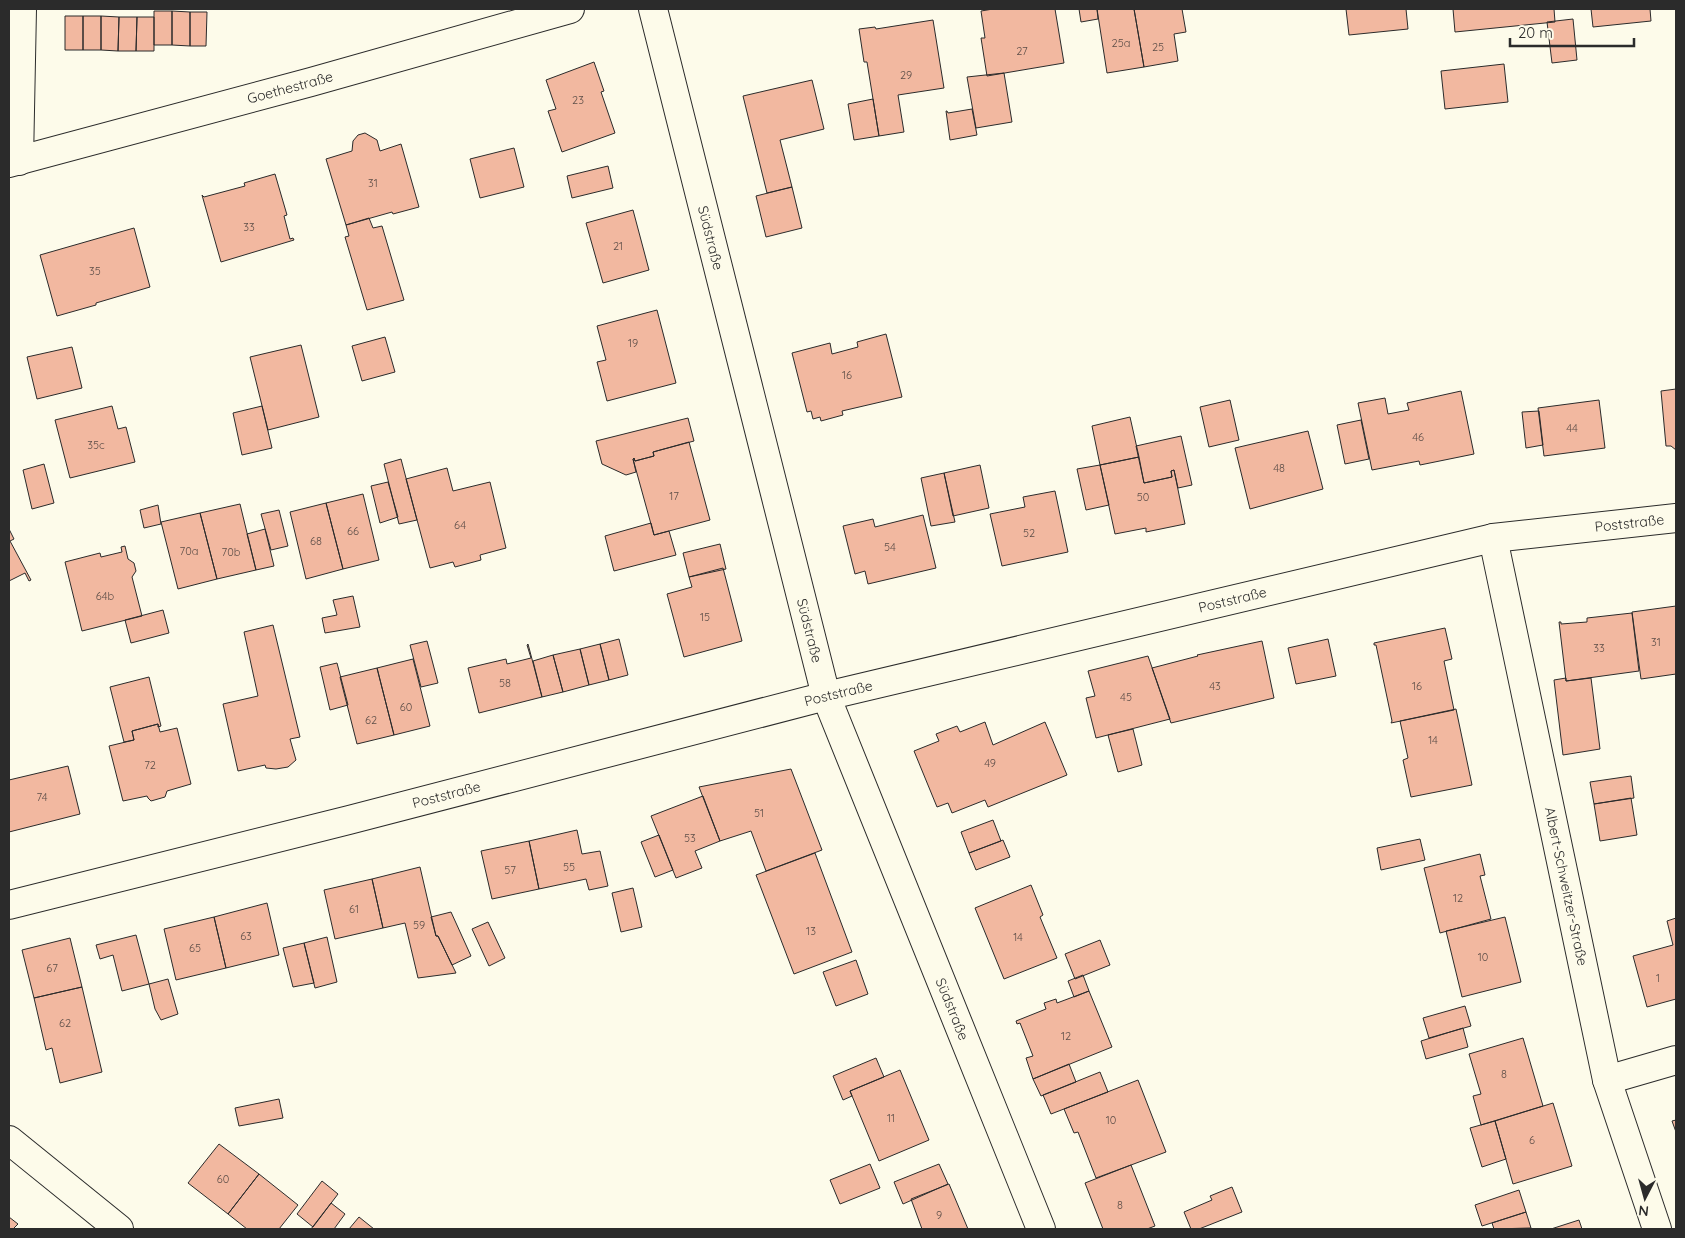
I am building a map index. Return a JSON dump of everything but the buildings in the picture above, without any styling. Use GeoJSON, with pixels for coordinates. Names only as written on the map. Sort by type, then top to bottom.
{"type":"FeatureCollection","features":[{"type":"Feature","properties":{"kind":"street"},"geometry":{"type":"LineString","coordinates":[[14,162],[22,9]]}},
{"type":"Feature","properties":{"kind":"street","name":"Goethestraße"},"geometry":{"type":"LineString","coordinates":[[14,162],[570,9]]}},
{"type":"Feature","properties":{"kind":"street","name":"Südstraße"},"geometry":{"type":"LineString","coordinates":[[653,9],[826,696],[1041,1229]]}},
{"type":"Feature","properties":{"kind":"street","name":"Poststraße"},"geometry":{"type":"LineString","coordinates":[[9,904],[265,841],[826,696],[1493,538],[1676,518]]}},
{"type":"Feature","properties":{"kind":"street","name":"Albert-Schweitzer-Straße"},"geometry":{"type":"LineString","coordinates":[[1493,538],[1607,1080],[1658,1229]]}},
{"type":"Feature","properties":{"kind":"street"},"geometry":{"type":"LineString","coordinates":[[1607,1080],[1676,1060]]}},
{"type":"Feature","properties":{"kind":"street"},"geometry":{"type":"LineString","coordinates":[[9,1140],[119,1229]]}}]}
